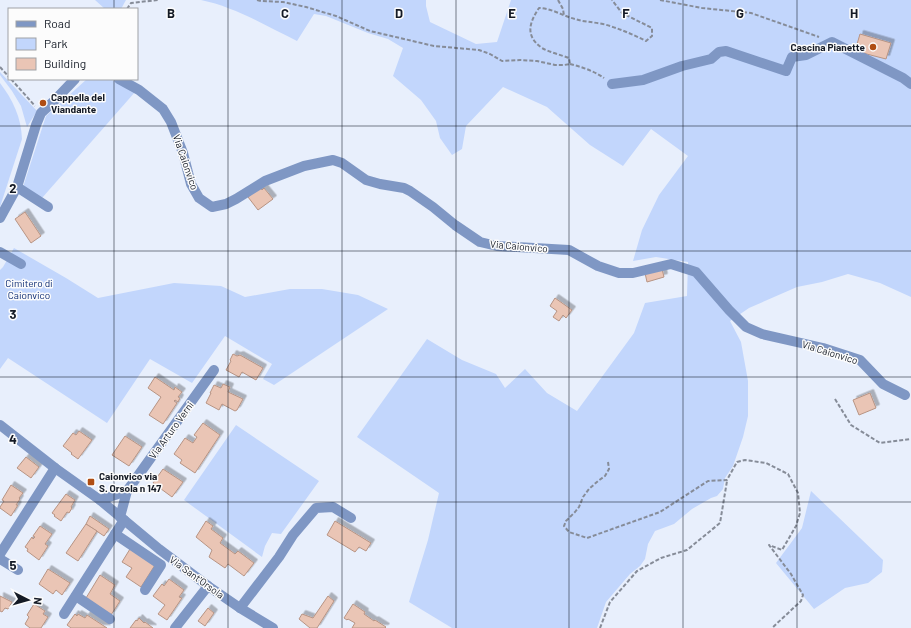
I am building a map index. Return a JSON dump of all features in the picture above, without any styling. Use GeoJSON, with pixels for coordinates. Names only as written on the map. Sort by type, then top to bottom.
{"type":"FeatureCollection","features":[{"type":"Feature","properties":{"kind":"street"},"geometry":{"type":"LineString","coordinates":[[612,84],[643,80],[682,66],[711,59],[719,52],[726,51],[786,71],[792,57],[806,55],[832,42],[903,78],[911,84]]}},
{"type":"Feature","properties":{"kind":"street"},"geometry":{"type":"LineString","coordinates":[[0,218],[17,187],[41,113],[74,80]]}},
{"type":"Feature","properties":{"kind":"street","name":"Via Caionvico"},"geometry":{"type":"LineString","coordinates":[[121,80],[139,90],[163,109],[171,122],[183,153],[191,184],[199,198],[212,208],[226,204],[265,181],[304,166],[333,160],[342,163],[366,180],[404,188],[410,191],[480,242],[498,246],[569,250],[598,266],[618,273],[633,273],[671,264],[696,272],[746,327],[762,334],[823,348],[860,360],[883,384],[905,395]]}},
{"type":"Feature","properties":{"kind":"street"},"geometry":{"type":"LineString","coordinates":[[17,187],[48,206]]}},
{"type":"Feature","properties":{"kind":"street"},"geometry":{"type":"LineString","coordinates":[[0,252],[21,264]]}},
{"type":"Feature","properties":{"kind":"street","name":"Via Arturo Verni"},"geometry":{"type":"LineString","coordinates":[[122,519],[127,490],[214,370]]}},
{"type":"Feature","properties":{"kind":"street","name":"Via Sant'Orsola"},"geometry":{"type":"LineString","coordinates":[[0,425],[55,468],[100,500],[159,549],[208,586],[273,628]]}},
{"type":"Feature","properties":{"kind":"street"},"geometry":{"type":"LineString","coordinates":[[0,554],[55,468]]}},
{"type":"Feature","properties":{"kind":"street"},"geometry":{"type":"LineString","coordinates":[[100,500],[127,490]]}},
{"type":"Feature","properties":{"kind":"street"},"geometry":{"type":"LineString","coordinates":[[240,608],[279,557],[293,535],[316,508],[333,506],[351,518]]}},
{"type":"Feature","properties":{"kind":"street"},"geometry":{"type":"LineString","coordinates":[[64,614],[115,534],[122,519]]}},
{"type":"Feature","properties":{"kind":"street"},"geometry":{"type":"LineString","coordinates":[[115,534],[161,565],[145,590]]}},
{"type":"Feature","properties":{"kind":"street"},"geometry":{"type":"LineString","coordinates":[[0,558],[18,570]]}},
{"type":"Feature","properties":{"kind":"street"},"geometry":{"type":"LineString","coordinates":[[176,628],[208,586]]}},
{"type":"Feature","properties":{"kind":"street"},"geometry":{"type":"LineString","coordinates":[[76,596],[110,619]]}},
{"type":"Feature","properties":{"kind":"path"},"geometry":{"type":"LineString","coordinates":[[128,8],[131,3],[158,0]]}},
{"type":"Feature","properties":{"kind":"path"},"geometry":{"type":"LineString","coordinates":[[257,0],[261,2],[283,2],[306,7],[336,16],[370,31],[434,46],[479,50],[502,61],[520,60],[537,61],[554,65],[570,64],[582,67],[598,74],[612,84]]}},
{"type":"Feature","properties":{"kind":"path"},"geometry":{"type":"LineString","coordinates":[[558,0],[563,9],[564,16]]}},
{"type":"Feature","properties":{"kind":"path"},"geometry":{"type":"LineString","coordinates":[[570,64],[569,58],[543,49],[534,41],[530,32],[531,22],[539,8],[546,8],[582,22],[600,23],[618,28],[646,41],[652,36],[652,28],[622,13],[612,0]]}},
{"type":"Feature","properties":{"kind":"path"},"geometry":{"type":"LineString","coordinates":[[660,0],[702,8],[751,13],[832,42]]}},
{"type":"Feature","properties":{"kind":"path"},"geometry":{"type":"LineString","coordinates":[[0,67],[8,76]]}},
{"type":"Feature","properties":{"kind":"path"},"geometry":{"type":"LineString","coordinates":[[12,80],[41,113]]}},
{"type":"Feature","properties":{"kind":"path"},"geometry":{"type":"LineString","coordinates":[[835,399],[851,425],[880,443],[911,439]]}},
{"type":"Feature","properties":{"kind":"path"},"geometry":{"type":"LineString","coordinates":[[600,628],[610,602],[637,571],[661,558],[687,550],[720,522],[727,480],[737,462],[745,460],[766,463],[788,474],[798,493],[800,513],[796,526],[782,550],[769,545],[791,574],[803,595],[801,601],[772,628]]}},
{"type":"Feature","properties":{"kind":"path"},"geometry":{"type":"LineString","coordinates":[[608,462],[609,469],[605,476],[589,489],[575,512],[566,521],[564,526],[569,532],[587,538],[660,512],[708,481],[727,480]]}},
{"type":"Feature","properties":{"kind":"green space"},"geometry":{"type":"Polygon","coordinates":[[[95,0],[126,0],[122,8],[104,8],[95,0]]]}},
{"type":"Feature","properties":{"kind":"green space"},"geometry":{"type":"Polygon","coordinates":[[[201,0],[426,0],[430,22],[476,44],[497,42],[511,0],[911,0],[911,297],[880,283],[848,274],[822,282],[797,287],[749,308],[730,321],[741,342],[748,381],[748,416],[743,437],[733,466],[725,478],[723,489],[717,496],[692,509],[674,524],[655,531],[648,544],[645,559],[606,602],[597,628],[452,628],[409,602],[428,540],[439,493],[357,437],[427,339],[462,360],[496,374],[505,388],[525,369],[547,393],[577,411],[634,333],[645,303],[687,296],[688,262],[656,257],[633,261],[642,230],[659,195],[688,156],[651,129],[623,166],[590,145],[547,107],[503,87],[466,126],[462,149],[452,155],[440,138],[436,121],[421,100],[393,76],[403,48],[388,39],[368,33],[326,16],[314,14],[297,41],[238,12],[201,0]]]}},
{"type":"Feature","properties":{"kind":"green space"},"geometry":{"type":"Polygon","coordinates":[[[0,72],[37,111],[27,127],[21,106],[0,75],[0,72]]]}},
{"type":"Feature","properties":{"kind":"green space"},"geometry":{"type":"Polygon","coordinates":[[[86,80],[116,81],[135,92],[42,198],[23,187],[46,116],[86,80]]]}},
{"type":"Feature","properties":{"kind":"green space"},"geometry":{"type":"Polygon","coordinates":[[[0,83],[16,109],[22,139],[0,207],[0,83]]]}},
{"type":"Feature","properties":{"kind":"green space","name":"Cimitero di Caionvico"},"geometry":{"type":"Polygon","coordinates":[[[14,248],[98,298],[174,283],[221,286],[245,297],[290,289],[322,289],[358,295],[388,309],[274,385],[263,379],[272,364],[225,336],[192,383],[150,359],[107,423],[8,358],[0,369],[0,270],[14,248]]]}},
{"type":"Feature","properties":{"kind":"green space"},"geometry":{"type":"Polygon","coordinates":[[[236,425],[319,481],[281,534],[272,533],[265,546],[262,557],[184,500],[236,425]]]}},
{"type":"Feature","properties":{"kind":"green space"},"geometry":{"type":"Polygon","coordinates":[[[811,491],[883,560],[882,572],[868,583],[845,588],[814,609],[776,563],[802,528],[811,491]]]}},
{"type":"Feature","properties":{"kind":"building","name":"Cascina Pianette"},"geometry":{"type":"Polygon","coordinates":[[[860,34],[891,43],[886,59],[855,51],[860,34]]]}},
{"type":"Feature","properties":{"kind":"building"},"geometry":{"type":"Polygon","coordinates":[[[260,187],[262,190],[264,188],[273,199],[258,210],[248,197],[260,187]]]}},
{"type":"Feature","properties":{"kind":"building"},"geometry":{"type":"Polygon","coordinates":[[[25,212],[41,236],[31,243],[15,219],[25,212]]]}},
{"type":"Feature","properties":{"kind":"building"},"geometry":{"type":"Polygon","coordinates":[[[662,269],[664,277],[647,282],[645,273],[662,269]]]}},
{"type":"Feature","properties":{"kind":"building"},"geometry":{"type":"Polygon","coordinates":[[[555,298],[572,310],[566,318],[563,315],[559,321],[553,317],[557,311],[550,306],[555,298]]]}},
{"type":"Feature","properties":{"kind":"building"},"geometry":{"type":"Polygon","coordinates":[[[233,354],[237,356],[240,355],[263,368],[256,380],[242,372],[239,377],[226,370],[233,354]]]}},
{"type":"Feature","properties":{"kind":"building"},"geometry":{"type":"Polygon","coordinates":[[[155,377],[174,390],[175,387],[182,392],[178,397],[180,398],[178,402],[175,400],[174,401],[177,403],[163,424],[149,415],[161,397],[148,388],[155,377]]]}},
{"type":"Feature","properties":{"kind":"building"},"geometry":{"type":"Polygon","coordinates":[[[223,384],[230,387],[228,392],[243,399],[235,411],[222,404],[219,410],[206,403],[214,385],[221,388],[223,384]]]}},
{"type":"Feature","properties":{"kind":"building"},"geometry":{"type":"Polygon","coordinates":[[[870,393],[876,408],[859,415],[853,400],[870,393]]]}},
{"type":"Feature","properties":{"kind":"building"},"geometry":{"type":"Polygon","coordinates":[[[203,423],[220,435],[195,473],[180,463],[182,460],[174,454],[185,438],[193,443],[197,437],[194,435],[203,423]]]}},
{"type":"Feature","properties":{"kind":"building"},"geometry":{"type":"Polygon","coordinates":[[[79,431],[92,440],[78,459],[63,446],[73,433],[76,435],[79,431]]]}},
{"type":"Feature","properties":{"kind":"building"},"geometry":{"type":"Polygon","coordinates":[[[125,436],[142,447],[129,466],[112,455],[125,436]]]}},
{"type":"Feature","properties":{"kind":"building"},"geometry":{"type":"Polygon","coordinates":[[[26,457],[39,467],[31,478],[17,468],[26,457]]]}},
{"type":"Feature","properties":{"kind":"building"},"geometry":{"type":"Polygon","coordinates":[[[163,469],[183,482],[172,497],[153,483],[163,469]]]}},
{"type":"Feature","properties":{"kind":"building"},"geometry":{"type":"Polygon","coordinates":[[[11,485],[23,493],[19,498],[20,499],[16,505],[18,505],[11,516],[0,507],[4,501],[2,500],[11,485]]]}},
{"type":"Feature","properties":{"kind":"building"},"geometry":{"type":"Polygon","coordinates":[[[66,494],[75,500],[69,513],[67,512],[61,521],[52,513],[66,494]]]}},
{"type":"Feature","properties":{"kind":"building"},"geometry":{"type":"Polygon","coordinates":[[[90,516],[109,529],[104,536],[86,524],[90,516]]]}},
{"type":"Feature","properties":{"kind":"building"},"geometry":{"type":"Polygon","coordinates":[[[206,521],[213,526],[211,529],[223,538],[220,543],[235,554],[238,551],[254,563],[244,576],[228,564],[225,568],[209,557],[212,550],[196,537],[206,521]]]}},
{"type":"Feature","properties":{"kind":"building"},"geometry":{"type":"Polygon","coordinates":[[[335,521],[371,543],[366,551],[359,547],[355,552],[327,535],[335,521]]]}},
{"type":"Feature","properties":{"kind":"building"},"geometry":{"type":"Polygon","coordinates":[[[86,524],[97,531],[78,561],[66,553],[86,524]]]}},
{"type":"Feature","properties":{"kind":"building"},"geometry":{"type":"Polygon","coordinates":[[[40,526],[52,534],[45,544],[48,546],[39,560],[27,551],[28,549],[25,547],[32,537],[33,539],[35,537],[33,536],[40,526]]]}},
{"type":"Feature","properties":{"kind":"building"},"geometry":{"type":"Polygon","coordinates":[[[130,549],[155,565],[141,587],[126,577],[132,568],[122,562],[130,549]]]}},
{"type":"Feature","properties":{"kind":"building"},"geometry":{"type":"Polygon","coordinates":[[[48,569],[70,583],[62,595],[56,590],[53,594],[39,584],[48,569]]]}},
{"type":"Feature","properties":{"kind":"building"},"geometry":{"type":"Polygon","coordinates":[[[100,575],[115,585],[110,594],[120,601],[111,615],[86,598],[100,575]]]}},
{"type":"Feature","properties":{"kind":"building"},"geometry":{"type":"Polygon","coordinates":[[[169,579],[184,590],[179,597],[182,598],[167,620],[158,614],[165,605],[153,596],[162,584],[164,586],[169,579]]]}},
{"type":"Feature","properties":{"kind":"building"},"geometry":{"type":"Polygon","coordinates":[[[0,596],[12,602],[8,609],[5,608],[2,612],[0,611],[0,596]]]}},
{"type":"Feature","properties":{"kind":"building"},"geometry":{"type":"Polygon","coordinates":[[[328,596],[334,601],[317,628],[310,628],[299,619],[302,614],[313,618],[328,596]]]}},
{"type":"Feature","properties":{"kind":"building"},"geometry":{"type":"Polygon","coordinates":[[[34,604],[45,611],[43,614],[48,617],[41,628],[30,628],[25,624],[29,617],[27,615],[34,604]]]}},
{"type":"Feature","properties":{"kind":"building"},"geometry":{"type":"Polygon","coordinates":[[[353,604],[365,612],[364,614],[374,621],[375,620],[386,627],[352,628],[355,623],[344,618],[353,604]]]}},
{"type":"Feature","properties":{"kind":"building"},"geometry":{"type":"Polygon","coordinates":[[[208,608],[214,613],[205,626],[198,621],[208,608]]]}},
{"type":"Feature","properties":{"kind":"building"},"geometry":{"type":"Polygon","coordinates":[[[75,614],[85,618],[87,615],[107,628],[71,628],[67,625],[75,614]]]}},
{"type":"Feature","properties":{"kind":"building"},"geometry":{"type":"Polygon","coordinates":[[[139,618],[144,623],[145,622],[153,628],[130,628],[139,618]]]}},
{"type":"Feature","properties":{"kind":"place","name":"Cascina Pianette"},"geometry":{"type":"Point","coordinates":[873,47]}},
{"type":"Feature","properties":{"kind":"place","name":"Cappella del Viandante"},"geometry":{"type":"Point","coordinates":[43,103]}},
{"type":"Feature","properties":{"kind":"place","name":"Caionvico via S. Orsola n 147"},"geometry":{"type":"Point","coordinates":[91,482]}}]}
